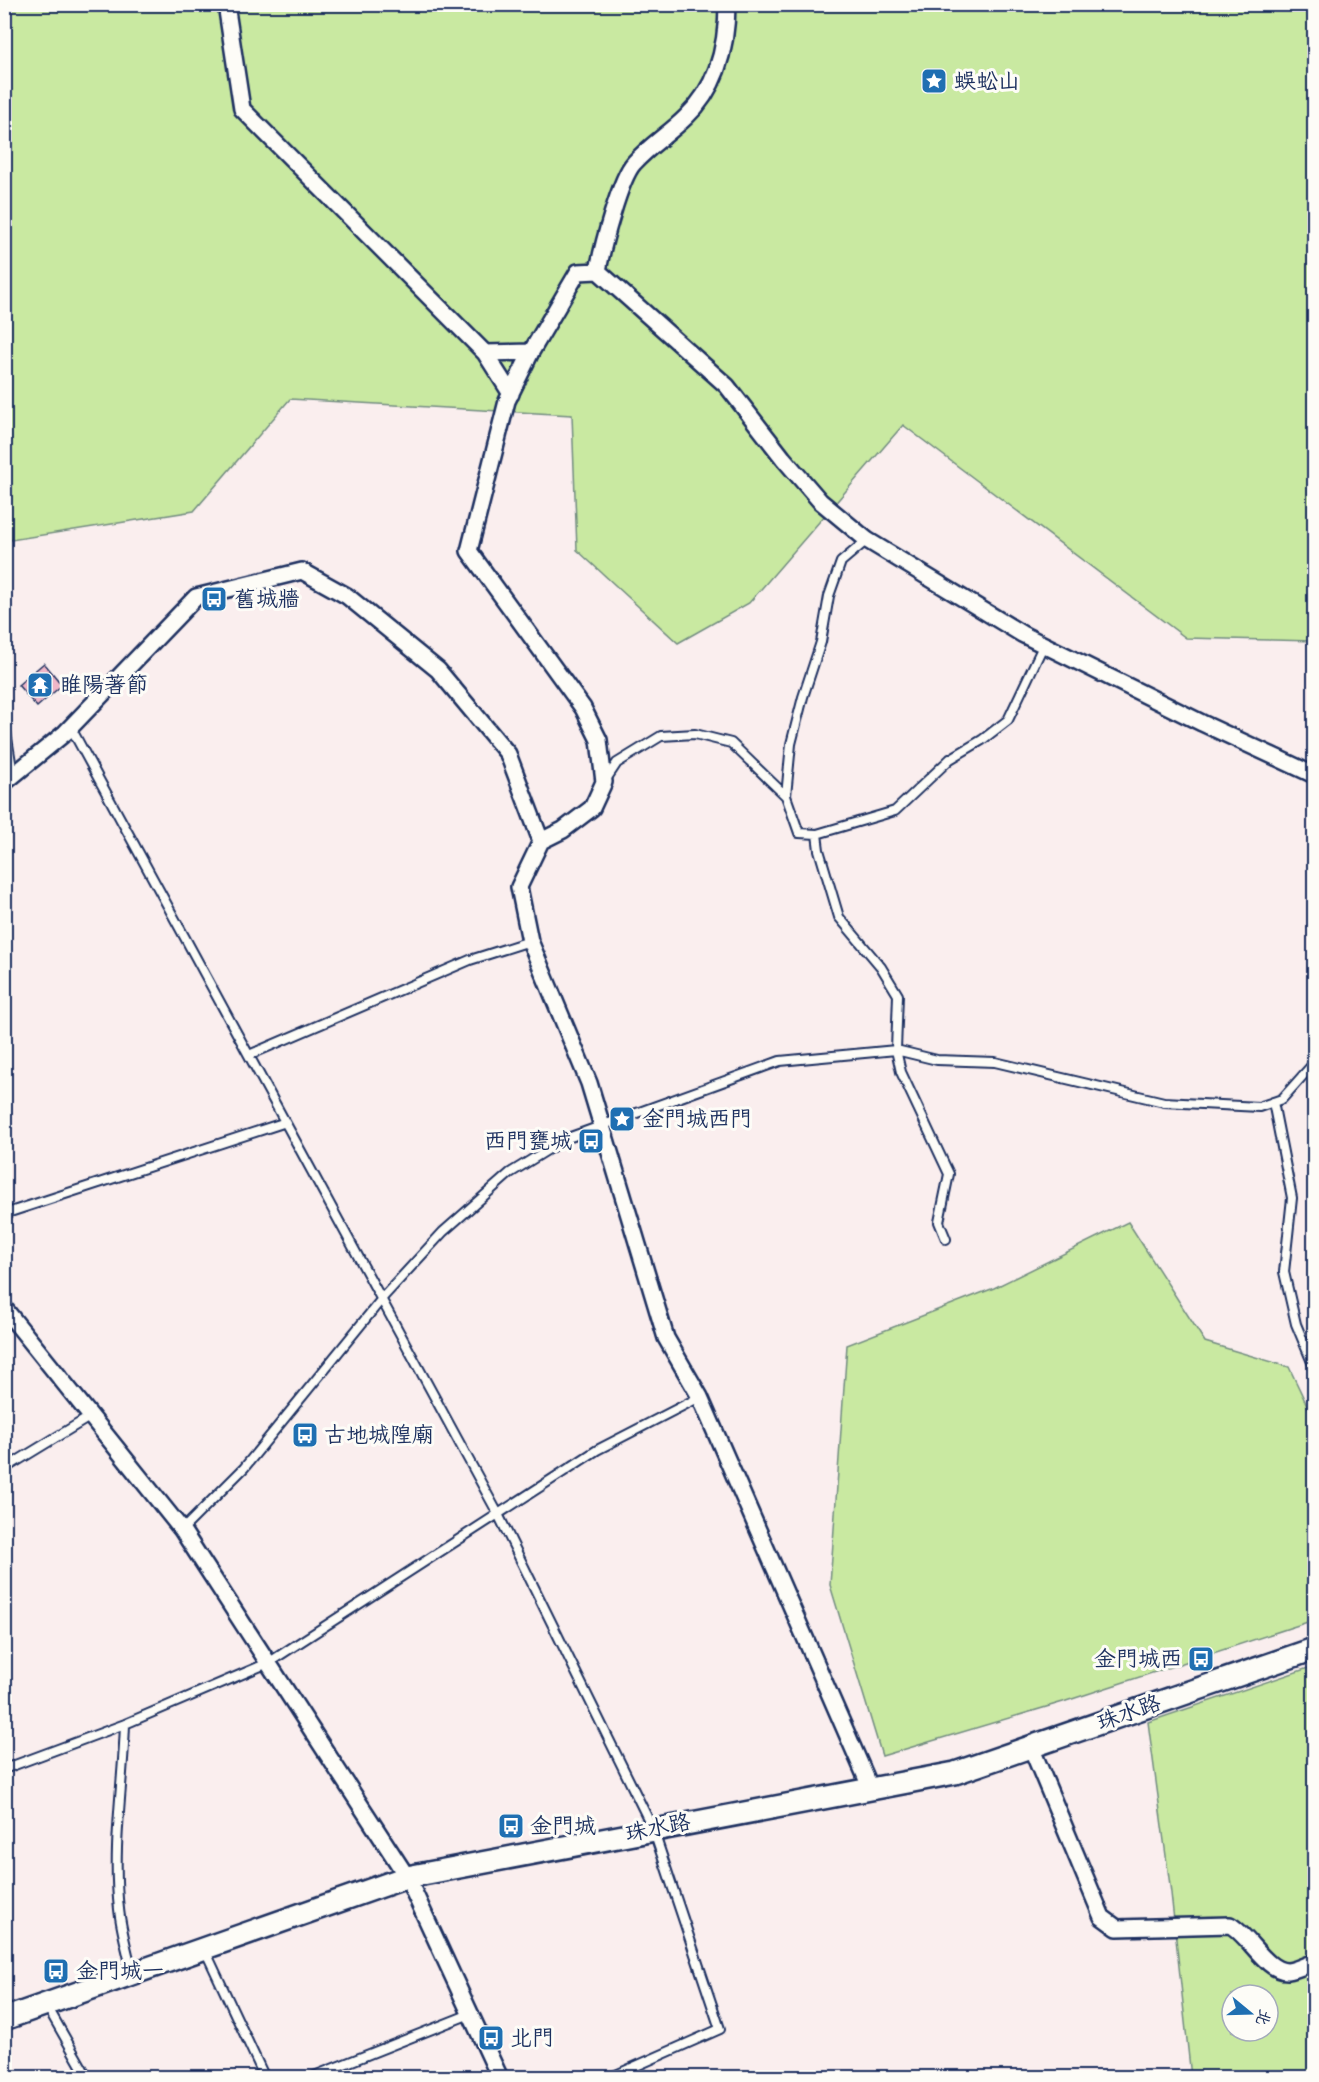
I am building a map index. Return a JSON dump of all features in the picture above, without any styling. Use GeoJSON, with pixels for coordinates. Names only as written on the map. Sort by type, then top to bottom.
{"type":"FeatureCollection","features":[{"type":"Feature","properties":{"kind":"main road","name":"珠水路"},"geometry":{"type":"LineString","coordinates":[[4,2019],[406,1876],[955,1773],[1314,1649]]}},
{"type":"Feature","properties":{"kind":"street"},"geometry":{"type":"LineString","coordinates":[[226,4],[242,109],[485,353],[511,394]]}},
{"type":"Feature","properties":{"kind":"street"},"geometry":{"type":"LineString","coordinates":[[598,271],[622,183],[633,163],[687,117],[702,101],[712,81],[727,34],[727,4]]}},
{"type":"Feature","properties":{"kind":"street"},"geometry":{"type":"LineString","coordinates":[[871,1789],[700,1397],[666,1338],[589,1083],[530,941],[519,887],[541,841],[563,830],[592,808],[604,782],[599,740],[583,708],[469,551],[511,394],[531,352],[578,272],[598,271],[727,386],[820,501],[867,540],[1044,644],[1314,775]]}},
{"type":"Feature","properties":{"kind":"street"},"geometry":{"type":"LineString","coordinates":[[485,353],[531,352]]}},
{"type":"Feature","properties":{"kind":"street"},"geometry":{"type":"LineString","coordinates":[[9,779],[70,728],[196,597],[302,571],[347,596],[438,670],[508,754],[541,841]]}},
{"type":"Feature","properties":{"kind":"street"},"geometry":{"type":"LineString","coordinates":[[5,1311],[182,1530],[406,1876],[500,2078]]}},
{"type":"Feature","properties":{"kind":"street"},"geometry":{"type":"LineString","coordinates":[[1031,1747],[1102,1917],[1117,1928],[1230,1925],[1240,1930],[1271,1966],[1286,1971],[1314,1962]]}},
{"type":"Feature","properties":{"kind":"lane"},"geometry":{"type":"LineString","coordinates":[[867,540],[840,562],[829,596],[821,642],[791,744],[786,796],[799,833],[817,834],[896,811],[950,759],[982,740],[1008,720],[1044,644]]}},
{"type":"Feature","properties":{"kind":"lane"},"geometry":{"type":"LineString","coordinates":[[4,720],[9,779]]}},
{"type":"Feature","properties":{"kind":"lane"},"geometry":{"type":"LineString","coordinates":[[70,728],[249,1055],[283,1123],[497,1512],[653,1828],[720,2030],[609,2078]]}},
{"type":"Feature","properties":{"kind":"lane"},"geometry":{"type":"LineString","coordinates":[[604,782],[617,763],[661,736],[695,734],[731,743],[786,796]]}},
{"type":"Feature","properties":{"kind":"lane"},"geometry":{"type":"LineString","coordinates":[[817,834],[819,850],[839,917],[881,967],[898,996],[896,1050],[901,1072],[949,1174],[939,1222],[946,1239]]}},
{"type":"Feature","properties":{"kind":"lane"},"geometry":{"type":"LineString","coordinates":[[249,1055],[470,960],[530,941]]}},
{"type":"Feature","properties":{"kind":"lane"},"geometry":{"type":"LineString","coordinates":[[182,1530],[244,1468],[381,1299],[443,1232],[510,1173],[566,1139],[780,1061],[896,1050],[937,1060],[995,1062],[1164,1102],[1259,1107],[1282,1099],[1314,1063]]}},
{"type":"Feature","properties":{"kind":"lane"},"geometry":{"type":"LineString","coordinates":[[1273,1102],[1292,1198],[1284,1272],[1296,1324],[1314,1367]]}},
{"type":"Feature","properties":{"kind":"lane"},"geometry":{"type":"LineString","coordinates":[[4,1214],[283,1123]]}},
{"type":"Feature","properties":{"kind":"lane"},"geometry":{"type":"LineString","coordinates":[[4,1768],[125,1724],[268,1663],[497,1512],[597,1450],[700,1397]]}},
{"type":"Feature","properties":{"kind":"lane"},"geometry":{"type":"LineString","coordinates":[[4,1469],[91,1416]]}},
{"type":"Feature","properties":{"kind":"lane"},"geometry":{"type":"LineString","coordinates":[[125,1724],[123,1771],[118,1799],[118,1910],[133,1974]]}},
{"type":"Feature","properties":{"kind":"lane"},"geometry":{"type":"LineString","coordinates":[[204,1948],[265,2078]]}},
{"type":"Feature","properties":{"kind":"lane"},"geometry":{"type":"LineString","coordinates":[[46,2005],[88,2078]]}},
{"type":"Feature","properties":{"kind":"lane"},"geometry":{"type":"LineString","coordinates":[[309,2078],[470,2014]]}},
{"type":"Feature","properties":{"kind":"green space"},"geometry":{"type":"Polygon","coordinates":[[[5,5],[1314,5],[1314,641],[1186,638],[903,425],[749,603],[678,643],[577,550],[572,415],[290,399],[194,511],[11,540],[5,532],[5,5]]]}},
{"type":"Feature","properties":{"kind":"green space"},"geometry":{"type":"Polygon","coordinates":[[[1128,1222],[1205,1342],[1289,1367],[1314,1420],[1314,1620],[1063,1702],[882,1756],[830,1585],[847,1345],[994,1288],[1128,1222]]]}},
{"type":"Feature","properties":{"kind":"green space"},"geometry":{"type":"Polygon","coordinates":[[[1314,1666],[1314,2077],[1191,2077],[1171,1893],[1148,1722],[1314,1666]]]}},
{"type":"Feature","properties":{"kind":"building","name":"睢陽著節"},"geometry":{"type":"Polygon","coordinates":[[[44,663],[62,685],[37,707],[18,685],[44,663]]]}},
{"type":"Feature","properties":{"kind":"place","name":"蜈蚣山"},"geometry":{"type":"Point","coordinates":[934,81]}},
{"type":"Feature","properties":{"kind":"place","name":"舊城牆"},"geometry":{"type":"Point","coordinates":[214,599]}},
{"type":"Feature","properties":{"kind":"place","name":"睢陽著節"},"geometry":{"type":"Point","coordinates":[40,685]}},
{"type":"Feature","properties":{"kind":"place","name":"金門城西門"},"geometry":{"type":"Point","coordinates":[622,1119]}},
{"type":"Feature","properties":{"kind":"place","name":"西門甕城"},"geometry":{"type":"Point","coordinates":[591,1141]}},
{"type":"Feature","properties":{"kind":"place","name":"古地城隍廟"},"geometry":{"type":"Point","coordinates":[305,1435]}},
{"type":"Feature","properties":{"kind":"place","name":"金門城西"},"geometry":{"type":"Point","coordinates":[1201,1659]}},
{"type":"Feature","properties":{"kind":"place","name":"金門城"},"geometry":{"type":"Point","coordinates":[511,1826]}},
{"type":"Feature","properties":{"kind":"place","name":"金門城一"},"geometry":{"type":"Point","coordinates":[56,1971]}},
{"type":"Feature","properties":{"kind":"place","name":"北門"},"geometry":{"type":"Point","coordinates":[491,2038]}}]}
